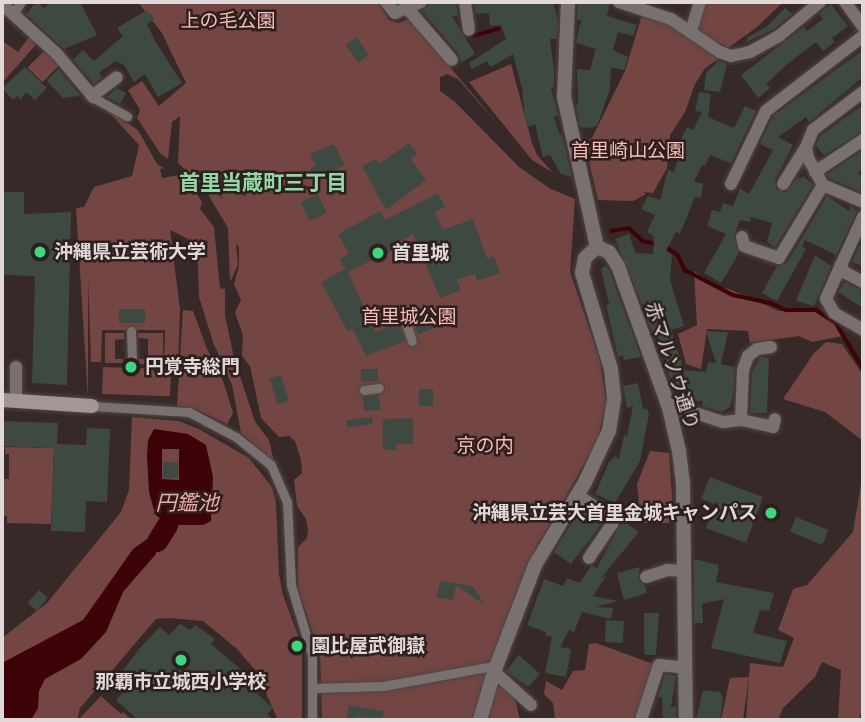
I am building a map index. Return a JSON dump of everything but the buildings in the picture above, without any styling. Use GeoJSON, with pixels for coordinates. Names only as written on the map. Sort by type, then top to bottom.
{"type":"FeatureCollection","features":[{"type":"Feature","properties":{"kind":"main road"},"geometry":{"type":"LineString","coordinates":[[9,400],[92,406]]}},
{"type":"Feature","properties":{"kind":"street"},"geometry":{"type":"LineString","coordinates":[[386,2],[395,13],[421,2]]}},
{"type":"Feature","properties":{"kind":"street"},"geometry":{"type":"LineString","coordinates":[[464,2],[469,30]]}},
{"type":"Feature","properties":{"kind":"street"},"geometry":{"type":"LineString","coordinates":[[480,720],[494,672],[532,572],[606,440],[613,410],[609,358],[582,273],[585,258],[597,247],[564,97],[568,2]]}},
{"type":"Feature","properties":{"kind":"street"},"geometry":{"type":"LineString","coordinates":[[619,2],[671,19],[724,54],[743,54],[779,36],[820,2]]}},
{"type":"Feature","properties":{"kind":"street"},"geometry":{"type":"LineString","coordinates":[[691,31],[700,2]]}},
{"type":"Feature","properties":{"kind":"street"},"geometry":{"type":"LineString","coordinates":[[845,2],[863,27]]}},
{"type":"Feature","properties":{"kind":"street"},"geometry":{"type":"LineString","coordinates":[[2,4],[17,7],[93,97],[127,116]]}},
{"type":"Feature","properties":{"kind":"street"},"geometry":{"type":"LineString","coordinates":[[408,9],[452,60]]}},
{"type":"Feature","properties":{"kind":"street"},"geometry":{"type":"LineString","coordinates":[[731,184],[766,111],[863,36]]}},
{"type":"Feature","properties":{"kind":"street"},"geometry":{"type":"LineString","coordinates":[[93,97],[117,77]]}},
{"type":"Feature","properties":{"kind":"street"},"geometry":{"type":"LineString","coordinates":[[783,184],[806,147],[813,130],[863,92]]}},
{"type":"Feature","properties":{"kind":"street"},"geometry":{"type":"LineString","coordinates":[[815,172],[863,140]]}},
{"type":"Feature","properties":{"kind":"street"},"geometry":{"type":"LineString","coordinates":[[806,147],[823,185],[863,202]]}},
{"type":"Feature","properties":{"kind":"street"},"geometry":{"type":"LineString","coordinates":[[742,237],[744,246],[779,258],[823,185]]}},
{"type":"Feature","properties":{"kind":"street"},"geometry":{"type":"LineString","coordinates":[[863,217],[826,299],[834,313],[863,330]]}},
{"type":"Feature","properties":{"kind":"street","name":"赤マルソウ通り"},"geometry":{"type":"LineString","coordinates":[[597,247],[609,252],[618,266],[669,408],[682,473],[687,720]]}},
{"type":"Feature","properties":{"kind":"street"},"geometry":{"type":"LineString","coordinates":[[841,265],[844,272],[863,282]]}},
{"type":"Feature","properties":{"kind":"street"},"geometry":{"type":"LineString","coordinates":[[405,320],[412,341]]}},
{"type":"Feature","properties":{"kind":"street"},"geometry":{"type":"LineString","coordinates":[[131,335],[132,359]]}},
{"type":"Feature","properties":{"kind":"street"},"geometry":{"type":"LineString","coordinates":[[741,419],[743,370],[748,356],[757,349],[771,347]]}},
{"type":"Feature","properties":{"kind":"street"},"geometry":{"type":"LineString","coordinates":[[9,400],[16,367]]}},
{"type":"Feature","properties":{"kind":"street"},"geometry":{"type":"LineString","coordinates":[[364,390],[379,388]]}},
{"type":"Feature","properties":{"kind":"street"},"geometry":{"type":"LineString","coordinates":[[92,406],[189,412],[236,437],[271,465],[282,486],[288,511],[291,585],[310,645],[312,720]]}},
{"type":"Feature","properties":{"kind":"street"},"geometry":{"type":"LineString","coordinates":[[669,408],[676,407],[723,422],[741,419],[773,426],[775,419]]}},
{"type":"Feature","properties":{"kind":"street"},"geometry":{"type":"LineString","coordinates":[[577,495],[609,516],[612,524],[589,558]]}},
{"type":"Feature","properties":{"kind":"street"},"geometry":{"type":"LineString","coordinates":[[646,577],[667,570],[684,571]]}},
{"type":"Feature","properties":{"kind":"street"},"geometry":{"type":"LineString","coordinates":[[641,720],[659,665],[686,668]]}},
{"type":"Feature","properties":{"kind":"street"},"geometry":{"type":"LineString","coordinates":[[313,688],[383,686],[488,667]]}},
{"type":"Feature","properties":{"kind":"street"},"geometry":{"type":"LineString","coordinates":[[499,676],[531,705]]}},
{"type":"Feature","properties":{"kind":"green space","name":"首里城公園"},"geometry":{"type":"Polygon","coordinates":[[[138,2],[378,2],[389,20],[398,23],[410,19],[505,133],[458,79],[447,74],[440,77],[440,91],[454,101],[519,167],[549,188],[575,199],[570,272],[600,360],[606,403],[598,439],[559,509],[552,511],[553,519],[534,551],[488,670],[514,695],[520,720],[322,720],[320,654],[298,589],[298,547],[307,538],[308,530],[306,519],[297,506],[294,480],[302,473],[301,460],[295,441],[289,436],[279,437],[261,418],[250,366],[242,356],[243,336],[235,312],[241,300],[234,284],[239,266],[239,248],[236,243],[238,265],[230,282],[228,228],[203,186],[215,188],[222,199],[220,189],[203,185],[198,173],[202,185],[178,163],[180,116],[172,122],[168,159],[160,153],[137,118],[140,110],[128,90],[142,81],[159,106],[186,83],[162,33],[138,2]]]}},
{"type":"Feature","properties":{"kind":"green space","name":"首里崎山公園"},"geometry":{"type":"Polygon","coordinates":[[[706,2],[783,2],[757,27],[728,48],[705,36],[720,58],[705,68],[695,84],[685,112],[670,135],[667,168],[653,193],[643,192],[646,194],[633,201],[598,200],[584,141],[592,138],[625,71],[642,15],[696,30],[706,2]]]}},
{"type":"Feature","properties":{"kind":"green space"},"geometry":{"type":"Polygon","coordinates":[[[32,33],[39,41],[2,83],[2,45],[4,42],[18,52],[32,33]]]}},
{"type":"Feature","properties":{"kind":"green space"},"geometry":{"type":"Polygon","coordinates":[[[46,49],[61,64],[42,82],[28,67],[46,49]]]}},
{"type":"Feature","properties":{"kind":"green space"},"geometry":{"type":"Polygon","coordinates":[[[511,64],[532,143],[537,155],[552,172],[532,160],[469,82],[511,64]]]}},
{"type":"Feature","properties":{"kind":"green space"},"geometry":{"type":"Polygon","coordinates":[[[107,110],[138,130],[157,164],[164,168],[160,169],[162,178],[179,175],[189,182],[202,202],[200,209],[214,227],[220,288],[225,289],[225,315],[234,358],[255,422],[269,440],[274,462],[241,433],[232,385],[213,342],[199,297],[198,265],[192,241],[170,230],[180,309],[178,365],[164,364],[165,330],[102,330],[101,362],[91,362],[88,279],[88,398],[76,208],[84,207],[94,187],[132,176],[139,145],[107,110]]]}},
{"type":"Feature","properties":{"kind":"green space"},"geometry":{"type":"Polygon","coordinates":[[[694,271],[713,286],[729,289],[779,311],[807,309],[830,317],[843,336],[812,342],[799,336],[750,343],[748,331],[707,329],[701,369],[686,364],[678,334],[697,325],[694,271]]]}},
{"type":"Feature","properties":{"kind":"green space"},"geometry":{"type":"Polygon","coordinates":[[[183,310],[193,311],[207,349],[223,381],[233,413],[227,424],[193,408],[177,406],[183,310]]]}},
{"type":"Feature","properties":{"kind":"green space"},"geometry":{"type":"Polygon","coordinates":[[[105,333],[124,333],[124,339],[115,340],[115,359],[123,359],[123,363],[105,363],[105,333]]]}},
{"type":"Feature","properties":{"kind":"green space"},"geometry":{"type":"Polygon","coordinates":[[[138,333],[163,333],[163,364],[138,364],[138,359],[148,359],[148,339],[138,338],[138,333]]]}},
{"type":"Feature","properties":{"kind":"green space"},"geometry":{"type":"Polygon","coordinates":[[[826,342],[842,344],[863,375],[863,441],[825,412],[783,399],[814,353],[826,342]]]}},
{"type":"Feature","properties":{"kind":"green space"},"geometry":{"type":"Polygon","coordinates":[[[103,367],[171,369],[170,396],[102,394],[103,367]]]}},
{"type":"Feature","properties":{"kind":"green space"},"geometry":{"type":"Polygon","coordinates":[[[132,417],[179,421],[199,429],[249,458],[272,487],[276,502],[279,574],[283,595],[302,646],[302,720],[278,720],[256,671],[237,649],[203,621],[169,618],[156,619],[80,708],[77,720],[2,720],[2,638],[47,603],[121,512],[129,490],[132,417]]]}},
{"type":"Feature","properties":{"kind":"green space"},"geometry":{"type":"Polygon","coordinates":[[[5,447],[54,448],[51,524],[7,523],[7,516],[2,516],[2,479],[9,479],[9,454],[5,454],[5,447]]]}},
{"type":"Feature","properties":{"kind":"green space"},"geometry":{"type":"Polygon","coordinates":[[[650,451],[669,453],[674,523],[641,523],[637,484],[650,451]]]}},
{"type":"Feature","properties":{"kind":"green space"},"geometry":{"type":"Polygon","coordinates":[[[863,472],[863,708],[858,720],[838,720],[841,670],[822,662],[815,677],[783,708],[778,720],[746,720],[750,663],[783,667],[794,638],[778,630],[793,589],[807,585],[853,532],[863,472]]]}},
{"type":"Feature","properties":{"kind":"green space"},"geometry":{"type":"Polygon","coordinates":[[[596,643],[656,665],[639,720],[555,720],[553,703],[544,694],[546,681],[562,690],[573,671],[585,670],[589,644],[596,643]]]}},
{"type":"Feature","properties":{"kind":"green space"},"geometry":{"type":"Polygon","coordinates":[[[749,677],[743,720],[721,720],[730,678],[749,677]]]}},
{"type":"Feature","properties":{"kind":"green space"},"geometry":{"type":"Polygon","coordinates":[[[101,696],[121,714],[123,712],[132,720],[78,720],[101,696]]]}},
{"type":"Feature","properties":{"kind":"water","name":"円鑑池"},"geometry":{"type":"Polygon","coordinates":[[[154,429],[188,434],[206,445],[213,477],[211,521],[203,525],[167,525],[155,514],[149,492],[148,440],[154,429]],[[162,449],[162,479],[179,480],[179,449],[162,449]]]}},
{"type":"Feature","properties":{"kind":"water"},"geometry":{"type":"Polygon","coordinates":[[[150,537],[157,541],[156,554],[123,592],[106,632],[81,659],[45,679],[39,691],[38,708],[31,720],[2,720],[2,663],[83,620],[133,549],[150,537]]]}},
{"type":"Feature","properties":{"kind":"waterway"},"geometry":{"type":"LineString","coordinates":[[472,32],[473,36],[498,29]]}},
{"type":"Feature","properties":{"kind":"waterway"},"geometry":{"type":"LineString","coordinates":[[611,231],[629,228],[643,241],[656,244]]}},
{"type":"Feature","properties":{"kind":"waterway"},"geometry":{"type":"LineString","coordinates":[[666,247],[678,255],[685,270],[733,295],[771,303],[786,310],[816,310],[836,323],[863,368]]}},
{"type":"Feature","properties":{"kind":"waterway"},"geometry":{"type":"LineString","coordinates":[[157,541],[167,525]]}},
{"type":"Feature","properties":{"kind":"place","name":"沖縄県立芸術大学"},"geometry":{"type":"Point","coordinates":[40,252]}},
{"type":"Feature","properties":{"kind":"place","name":"首里城"},"geometry":{"type":"Point","coordinates":[378,253]}},
{"type":"Feature","properties":{"kind":"place","name":"円覚寺総門"},"geometry":{"type":"Point","coordinates":[131,367]}},
{"type":"Feature","properties":{"kind":"place","name":"沖縄県立芸大首里金城キャンパス"},"geometry":{"type":"Point","coordinates":[771,513]}},
{"type":"Feature","properties":{"kind":"place","name":"園比屋武御嶽"},"geometry":{"type":"Point","coordinates":[297,646]}},
{"type":"Feature","properties":{"kind":"place","name":"那覇市立城西小学校"},"geometry":{"type":"Point","coordinates":[181,660]}},
{"type":"Feature","properties":{"kind":"district","name":"首里当蔵町三丁目"},"geometry":{"type":"Point","coordinates":[263,183]}},
{"type":"Feature","properties":{"kind":"park label","name":"上の毛公園"},"geometry":{"type":"Point","coordinates":[228,21]}},
{"type":"Feature","properties":{"kind":"park label","name":"京の内"},"geometry":{"type":"Point","coordinates":[485,446]}}]}
